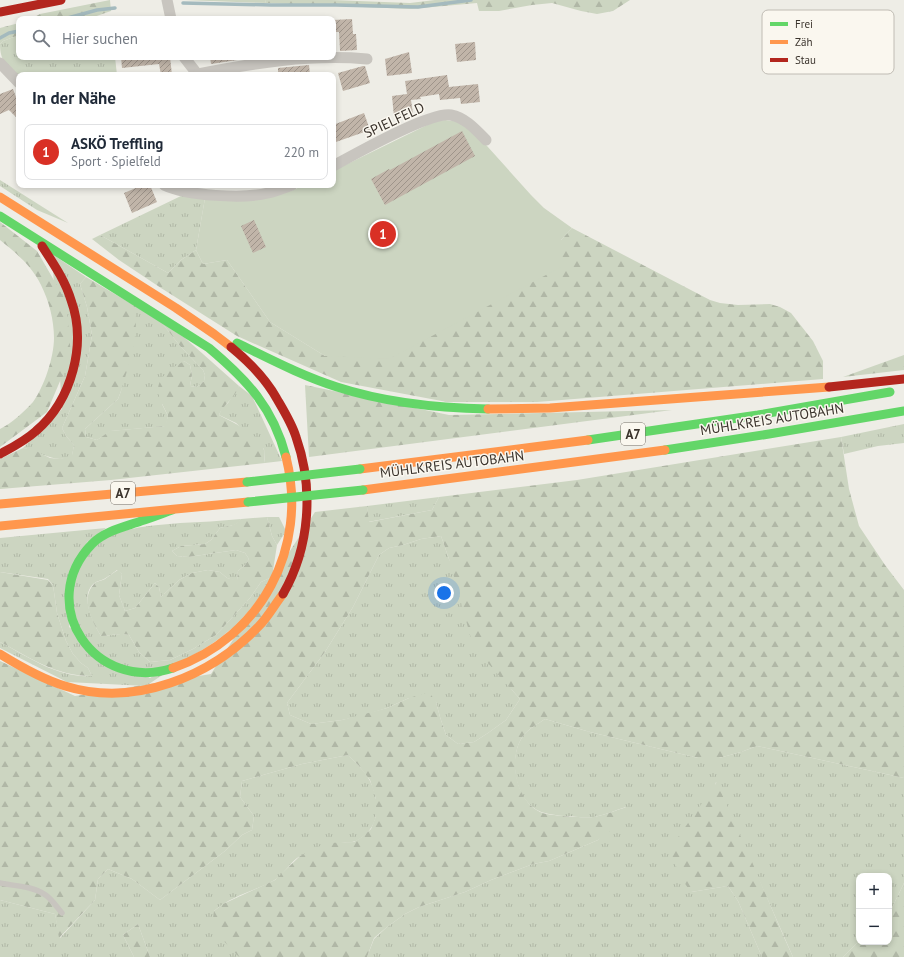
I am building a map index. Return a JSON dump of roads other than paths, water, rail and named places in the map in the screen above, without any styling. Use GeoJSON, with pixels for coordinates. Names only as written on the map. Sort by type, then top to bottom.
{"type":"FeatureCollection","features":[{"type":"Feature","properties":{"kind":"main road"},"geometry":{"type":"LineString","coordinates":[[0,12],[61,0]]}},
{"type":"Feature","properties":{"kind":"main road"},"geometry":{"type":"LineString","coordinates":[[0,197],[209,330],[309,378],[354,392],[414,405],[458,409],[505,410],[562,407],[816,388],[904,379]]}},
{"type":"Feature","properties":{"kind":"main road"},"geometry":{"type":"LineString","coordinates":[[0,216],[208,348],[231,366],[257,394],[275,423],[287,457],[292,481],[293,504],[286,551],[280,570],[270,589],[253,612],[240,627],[221,643],[200,656],[178,666],[159,672],[141,673],[123,670],[106,663],[94,655],[84,644],[76,631],[69,605],[68,591],[71,576],[83,553],[92,543],[104,535],[118,528],[172,510]]}},
{"type":"Feature","properties":{"kind":"main road"},"geometry":{"type":"LineString","coordinates":[[0,454],[27,439],[46,421],[59,404],[74,368],[78,348],[75,309],[62,277],[38,241]]}},
{"type":"Feature","properties":{"kind":"main road"},"geometry":{"type":"LineString","coordinates":[[0,654],[41,677],[67,687],[90,691],[139,691],[162,687],[205,670],[242,644],[260,627],[274,609],[286,590],[294,573],[300,553],[307,507],[306,483],[303,464],[293,431],[276,396],[251,365],[209,330]]}},
{"type":"Feature","properties":{"kind":"main road","name":"MÜHLKREIS AUTOBAHN"},"geometry":{"type":"LineString","coordinates":[[0,504],[247,482],[360,469],[693,426],[801,409],[897,391]]}},
{"type":"Feature","properties":{"kind":"main road","name":"MÜHLKREIS AUTOBAHN"},"geometry":{"type":"LineString","coordinates":[[0,526],[363,490],[696,446],[799,430],[904,411]]}},
{"type":"Feature","properties":{"kind":"street"},"geometry":{"type":"LineString","coordinates":[[167,0],[170,16]]}},
{"type":"Feature","properties":{"kind":"street"},"geometry":{"type":"LineString","coordinates":[[336,57],[368,59]]}},
{"type":"Feature","properties":{"kind":"street"},"geometry":{"type":"LineString","coordinates":[[186,60],[196,72]]}},
{"type":"Feature","properties":{"kind":"street"},"geometry":{"type":"LineString","coordinates":[[212,72],[282,60]]}},
{"type":"Feature","properties":{"kind":"street"},"geometry":{"type":"LineString","coordinates":[[0,63],[16,81]]}},
{"type":"Feature","properties":{"kind":"street","name":"SPIELFELD"},"geometry":{"type":"LineString","coordinates":[[336,164],[423,120],[435,116],[450,114],[460,117],[486,140]]}},
{"type":"Feature","properties":{"kind":"street"},"geometry":{"type":"LineString","coordinates":[[172,188],[192,193],[232,190],[251,195],[268,193],[283,188]]}},
{"type":"Feature","properties":{"kind":"lane"},"geometry":{"type":"LineString","coordinates":[[0,883],[32,889],[43,893],[52,900],[62,913]]}},
{"type":"Feature","properties":{"kind":"waterway"},"geometry":{"type":"LineString","coordinates":[[183,3],[418,7],[471,0]]}},
{"type":"Feature","properties":{"kind":"waterway"},"geometry":{"type":"LineString","coordinates":[[75,16],[97,10],[115,8]]}},
{"type":"Feature","properties":{"kind":"waterway"},"geometry":{"type":"LineString","coordinates":[[0,38],[9,33],[16,32]]}},
{"type":"Feature","properties":{"kind":"place","name":"ASKÖ Treffling"},"geometry":{"type":"Point","coordinates":[383,234]}}]}
